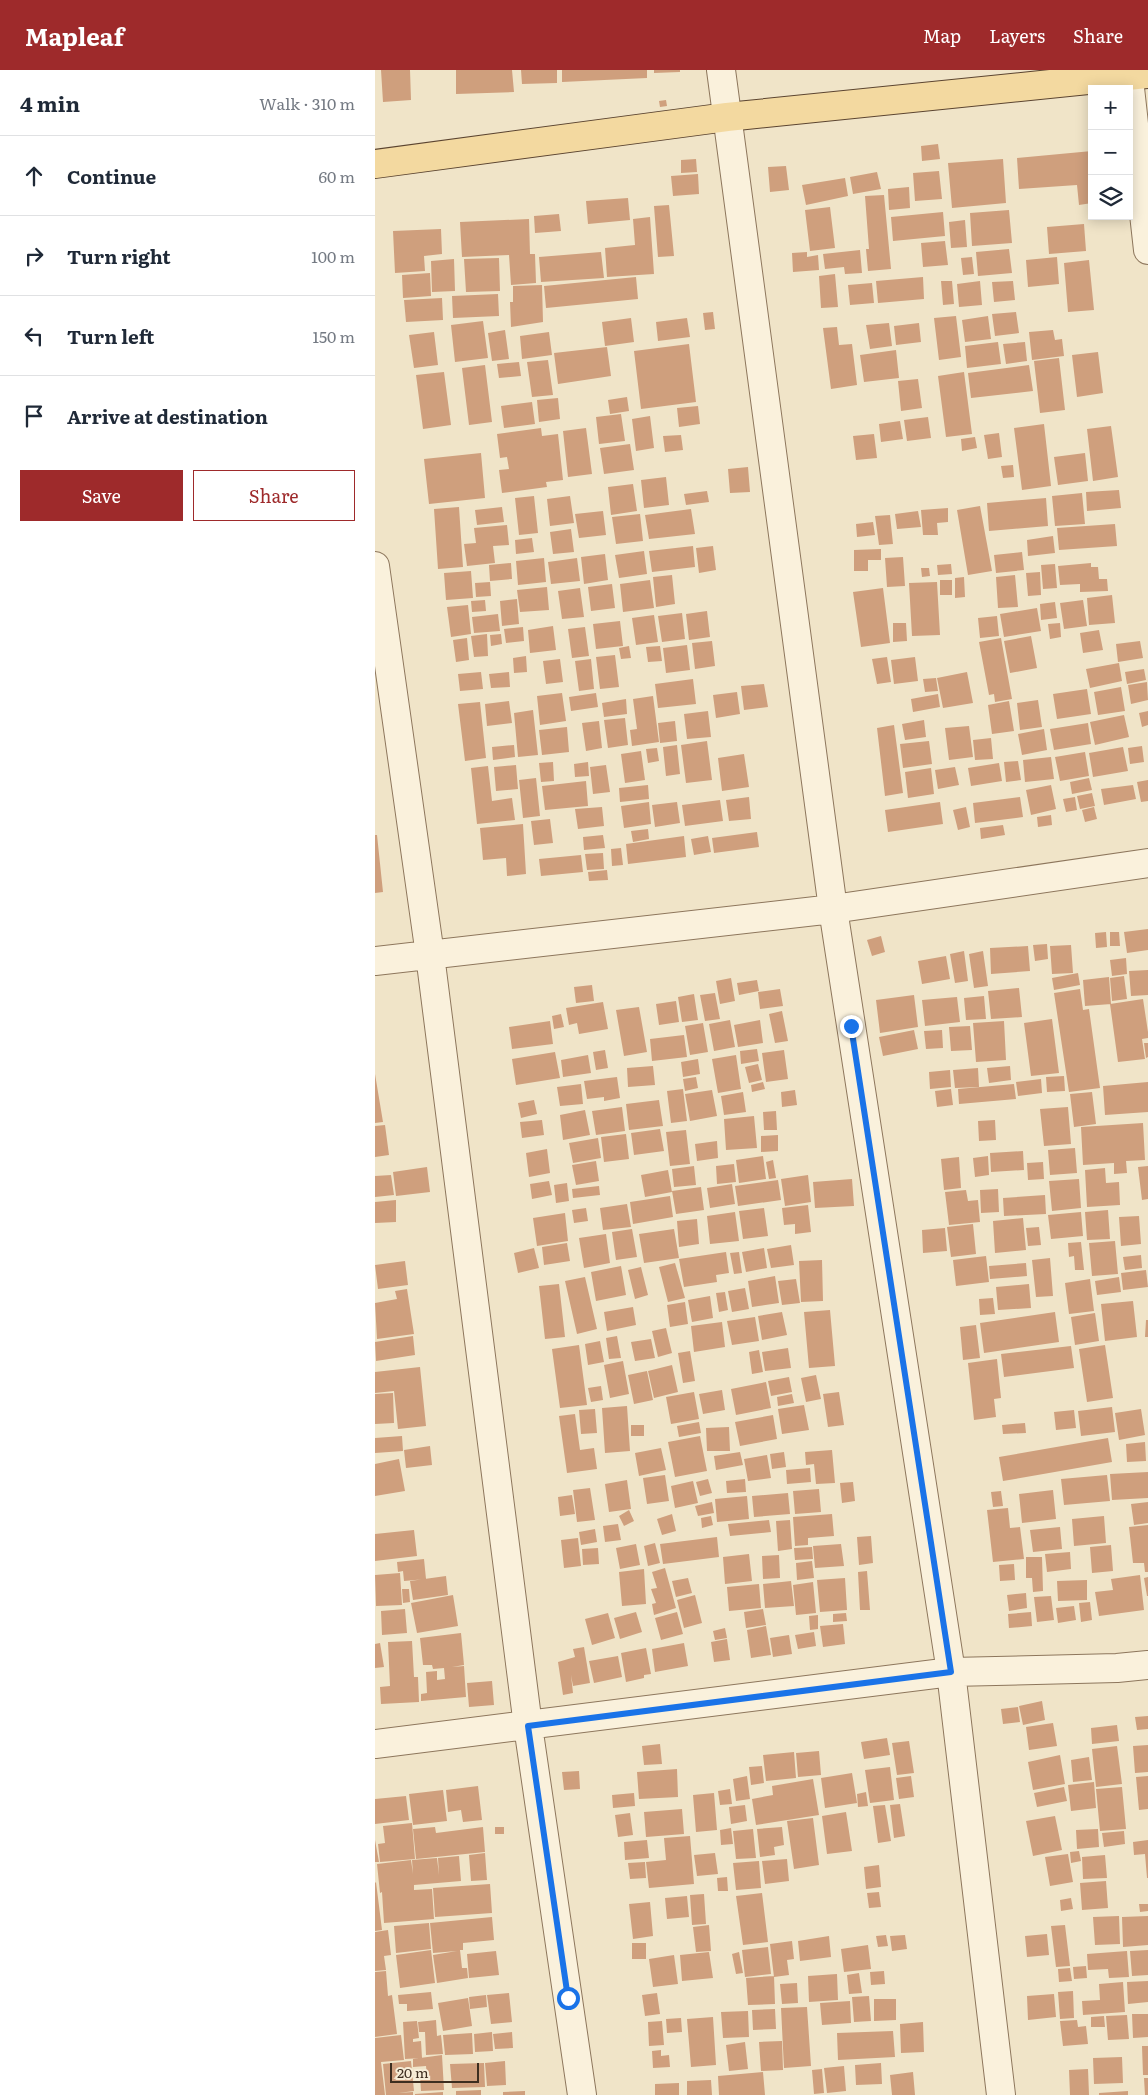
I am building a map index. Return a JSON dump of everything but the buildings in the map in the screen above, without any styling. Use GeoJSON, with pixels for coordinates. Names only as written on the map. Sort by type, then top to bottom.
{"type":"FeatureCollection","features":[{"type":"Feature","properties":{"kind":"main road"},"geometry":{"type":"LineString","coordinates":[[375,164],[727,117],[1135,74]]}},
{"type":"Feature","properties":{"kind":"street"},"geometry":{"type":"LineString","coordinates":[[721,70],[833,909],[951,1672],[1001,2095]]}},
{"type":"Feature","properties":{"kind":"street"},"geometry":{"type":"LineString","coordinates":[[1135,74],[1148,250]]}},
{"type":"Feature","properties":{"kind":"street"},"geometry":{"type":"LineString","coordinates":[[375,566],[430,955],[528,1726],[583,2095]]}},
{"type":"Feature","properties":{"kind":"street"},"geometry":{"type":"LineString","coordinates":[[375,961],[833,909],[1148,863]]}},
{"type":"Feature","properties":{"kind":"street"},"geometry":{"type":"LineString","coordinates":[[375,1744],[951,1672],[1117,1668],[1148,1665]]}},
{"type":"Feature","properties":{"kind":"route"},"geometry":{"type":"LineString","coordinates":[[568,1998],[528,1726],[951,1672],[851,1026]]}}]}
